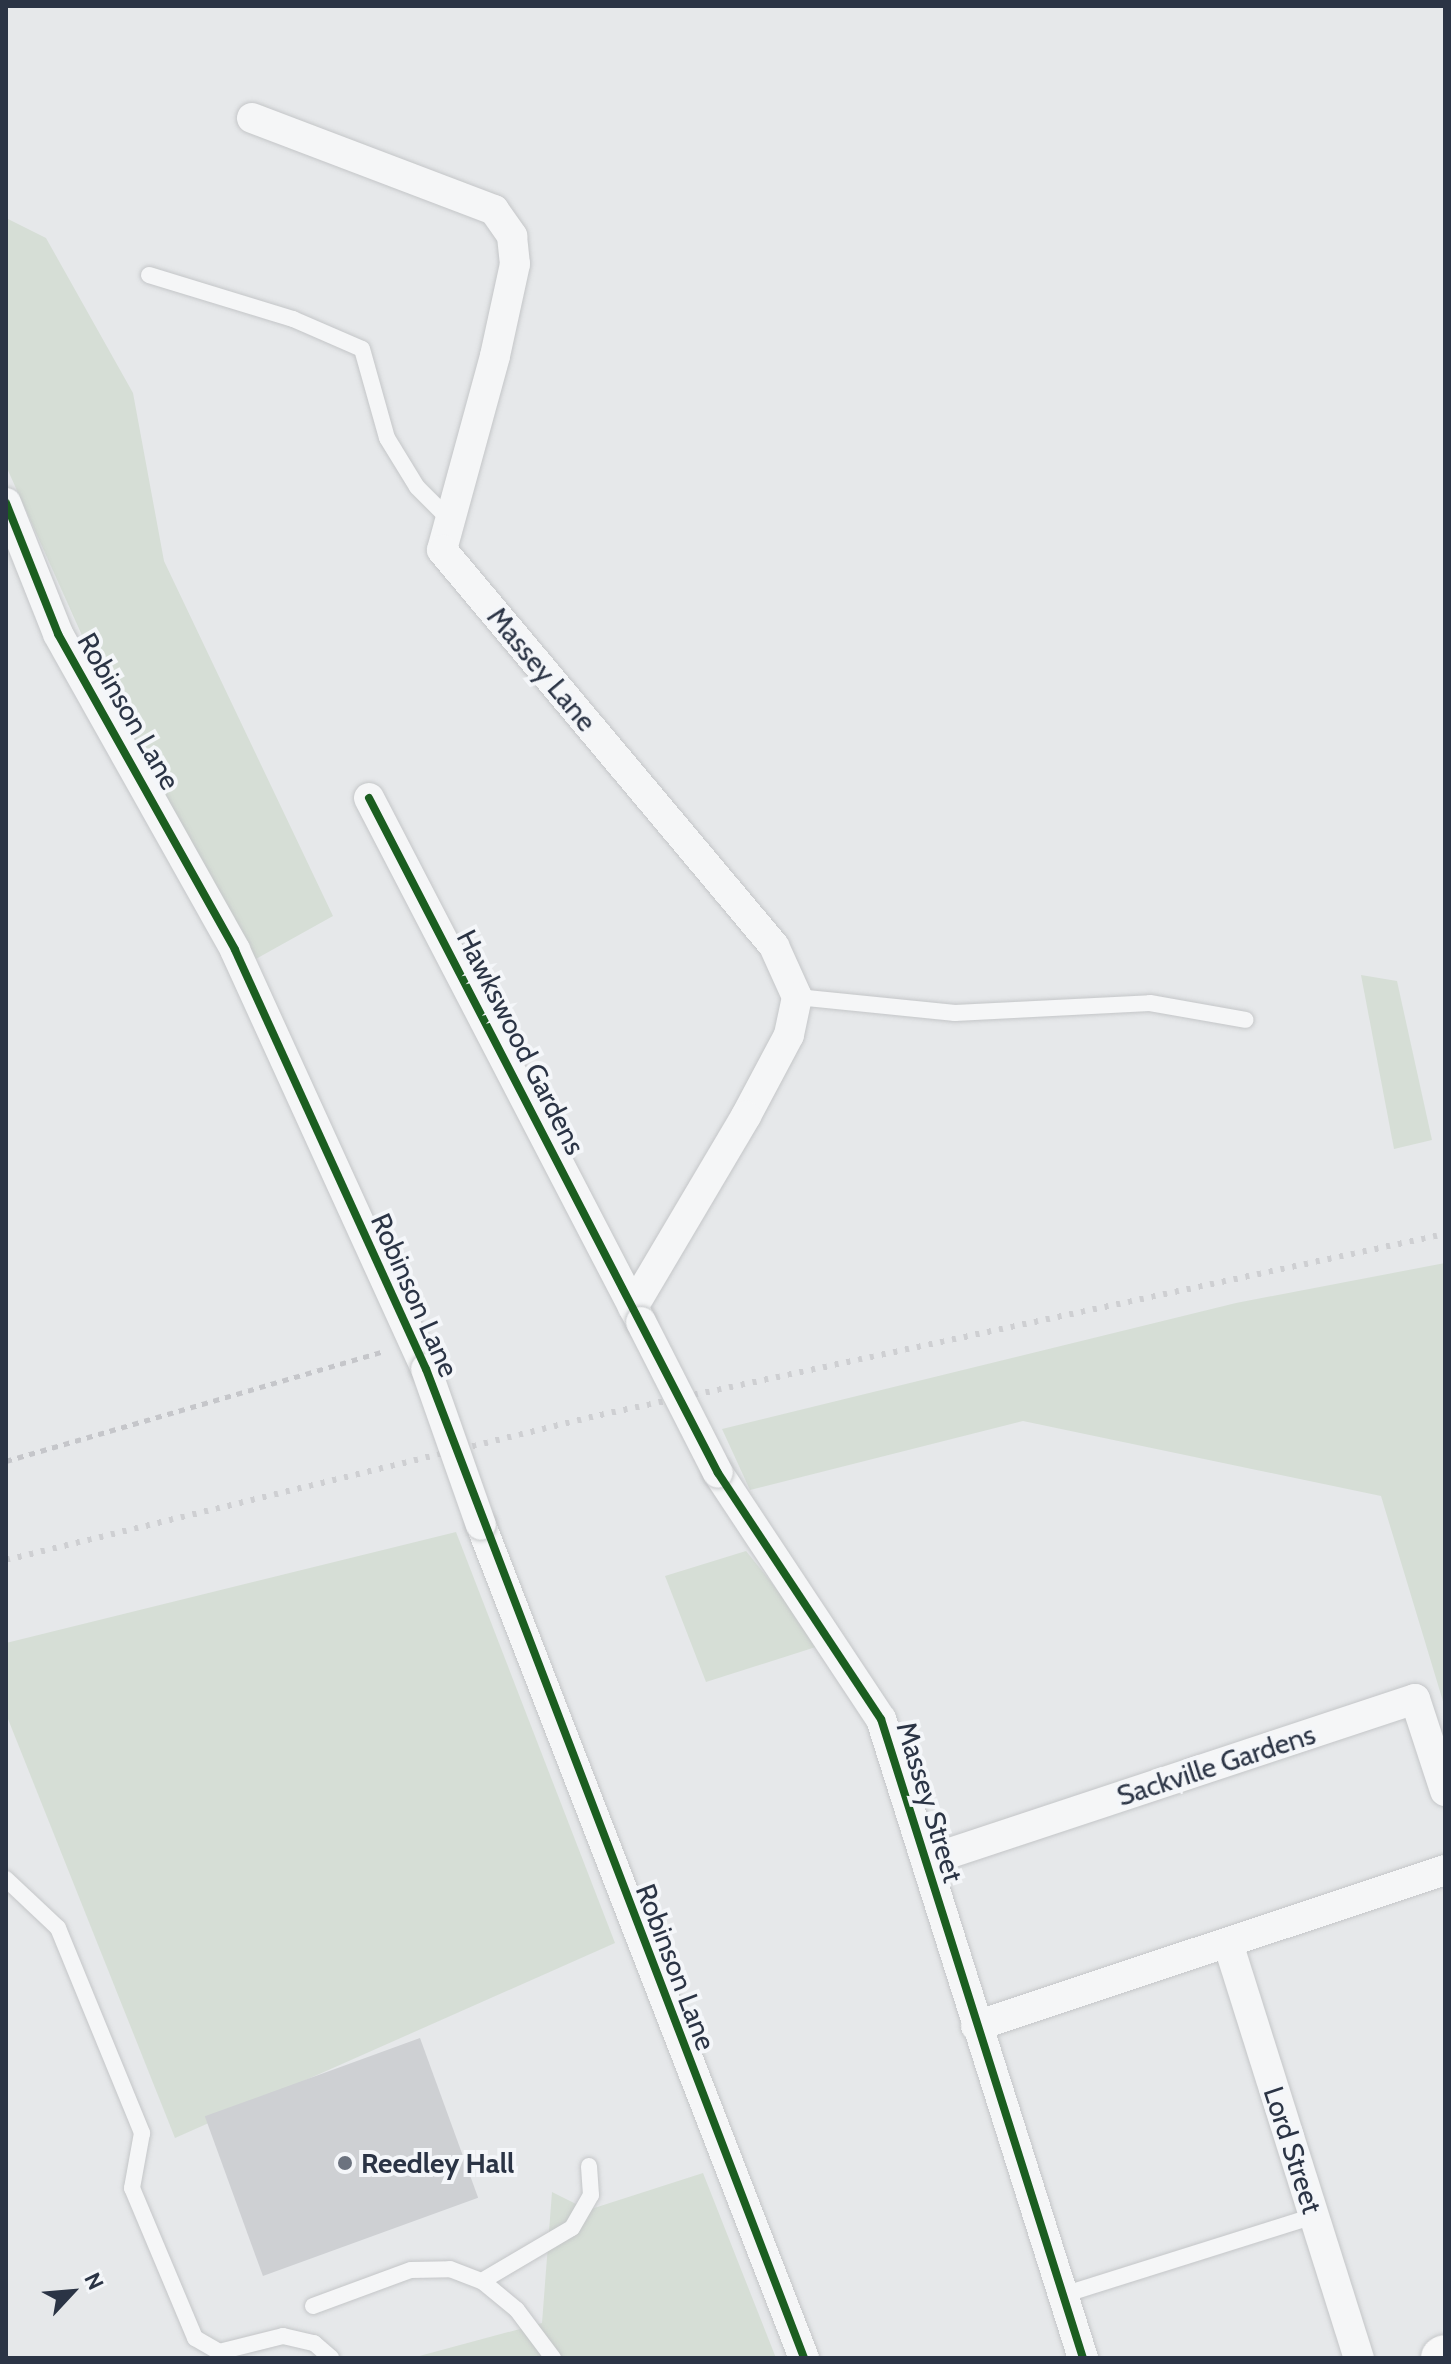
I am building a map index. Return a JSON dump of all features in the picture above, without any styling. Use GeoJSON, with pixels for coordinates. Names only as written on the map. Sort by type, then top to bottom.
{"type":"FeatureCollection","features":[{"type":"Feature","properties":{"kind":"street","name":"Massey Lane"},"geometry":{"type":"LineString","coordinates":[[252,118],[494,210],[512,236],[515,264],[499,341],[442,550],[774,946],[797,997]]}},
{"type":"Feature","properties":{"kind":"street","name":"Robinson Lane"},"geometry":{"type":"LineString","coordinates":[[6,503],[58,634],[235,950],[420,1356],[481,1525],[804,2358]]}},
{"type":"Feature","properties":{"kind":"street","name":"Hawkswood Gardens"},"geometry":{"type":"LineString","coordinates":[[369,798],[637,1314]]}},
{"type":"Feature","properties":{"kind":"street"},"geometry":{"type":"LineString","coordinates":[[637,1314],[789,1035],[797,997]]}},
{"type":"Feature","properties":{"kind":"street","name":"Massey Street"},"geometry":{"type":"LineString","coordinates":[[637,1314],[718,1473],[859,1675],[881,1719],[1083,2358]]}},
{"type":"Feature","properties":{"kind":"street","name":"Sackville Gardens"},"geometry":{"type":"LineString","coordinates":[[926,1861],[1415,1699],[1445,1791]]}},
{"type":"Feature","properties":{"kind":"street"},"geometry":{"type":"LineString","coordinates":[[976,2026],[1445,1870]]}},
{"type":"Feature","properties":{"kind":"street","name":"Lord Street"},"geometry":{"type":"LineString","coordinates":[[1228,1943],[1359,2358]]}},
{"type":"Feature","properties":{"kind":"lane"},"geometry":{"type":"LineString","coordinates":[[149,275],[293,319],[362,349],[387,438],[417,487],[450,520]]}},
{"type":"Feature","properties":{"kind":"lane"},"geometry":{"type":"LineString","coordinates":[[797,997],[955,1013],[1150,1003],[1246,1020]]}},
{"type":"Feature","properties":{"kind":"lane"},"geometry":{"type":"LineString","coordinates":[[6,1879],[58,1928],[142,2133],[132,2188],[195,2338],[219,2352],[283,2336],[314,2343],[331,2358]]}},
{"type":"Feature","properties":{"kind":"lane"},"geometry":{"type":"LineString","coordinates":[[482,2281],[572,2228],[591,2195],[589,2166]]}},
{"type":"Feature","properties":{"kind":"lane"},"geometry":{"type":"LineString","coordinates":[[1063,2295],[1314,2216]]}},
{"type":"Feature","properties":{"kind":"lane"},"geometry":{"type":"LineString","coordinates":[[313,2306],[411,2270],[450,2269],[482,2281],[517,2310],[553,2358]]}},
{"type":"Feature","properties":{"kind":"path"},"geometry":{"type":"LineString","coordinates":[[6,1461],[420,1356]]}},
{"type":"Feature","properties":{"kind":"shaded area"},"geometry":{"type":"Polygon","coordinates":[[[6,218],[46,238],[133,393],[164,561],[333,916],[252,961],[98,671],[6,466],[6,218]]]}},
{"type":"Feature","properties":{"kind":"shaded area"},"geometry":{"type":"Polygon","coordinates":[[[1361,975],[1397,981],[1432,1140],[1394,1149],[1361,975]]]}},
{"type":"Feature","properties":{"kind":"shaded area"},"geometry":{"type":"Polygon","coordinates":[[[1445,1263],[1445,1708],[1381,1496],[1023,1421],[750,1490],[722,1429],[1236,1303],[1445,1263]]]}},
{"type":"Feature","properties":{"kind":"shaded area"},"geometry":{"type":"Polygon","coordinates":[[[456,1532],[615,1943],[175,2138],[6,1714],[6,1643],[456,1532]]]}},
{"type":"Feature","properties":{"kind":"shaded area"},"geometry":{"type":"Polygon","coordinates":[[[746,1551],[822,1645],[706,1682],[665,1576],[746,1551]]]}},
{"type":"Feature","properties":{"kind":"shaded area"},"geometry":{"type":"Polygon","coordinates":[[[703,2173],[776,2358],[412,2358],[542,2323],[552,2192],[588,2210],[703,2173]]]}},
{"type":"Feature","properties":{"kind":"building","name":"Reedley Hall"},"geometry":{"type":"Polygon","coordinates":[[[420,2038],[478,2198],[263,2276],[205,2116],[420,2038]]]}},
{"type":"Feature","properties":{"kind":"railway"},"geometry":{"type":"LineString","coordinates":[[6,1560],[600,1415],[1445,1234]]}},
{"type":"Feature","properties":{"kind":"cycle path"},"geometry":{"type":"LineString","coordinates":[[6,503],[58,634],[235,950],[426,1369],[804,2358]]}},
{"type":"Feature","properties":{"kind":"cycle path"},"geometry":{"type":"LineString","coordinates":[[369,798],[718,1473],[881,1719],[1083,2358]]}},
{"type":"Feature","properties":{"kind":"place","name":"Reedley Hall"},"geometry":{"type":"Point","coordinates":[345,2163]}}]}
